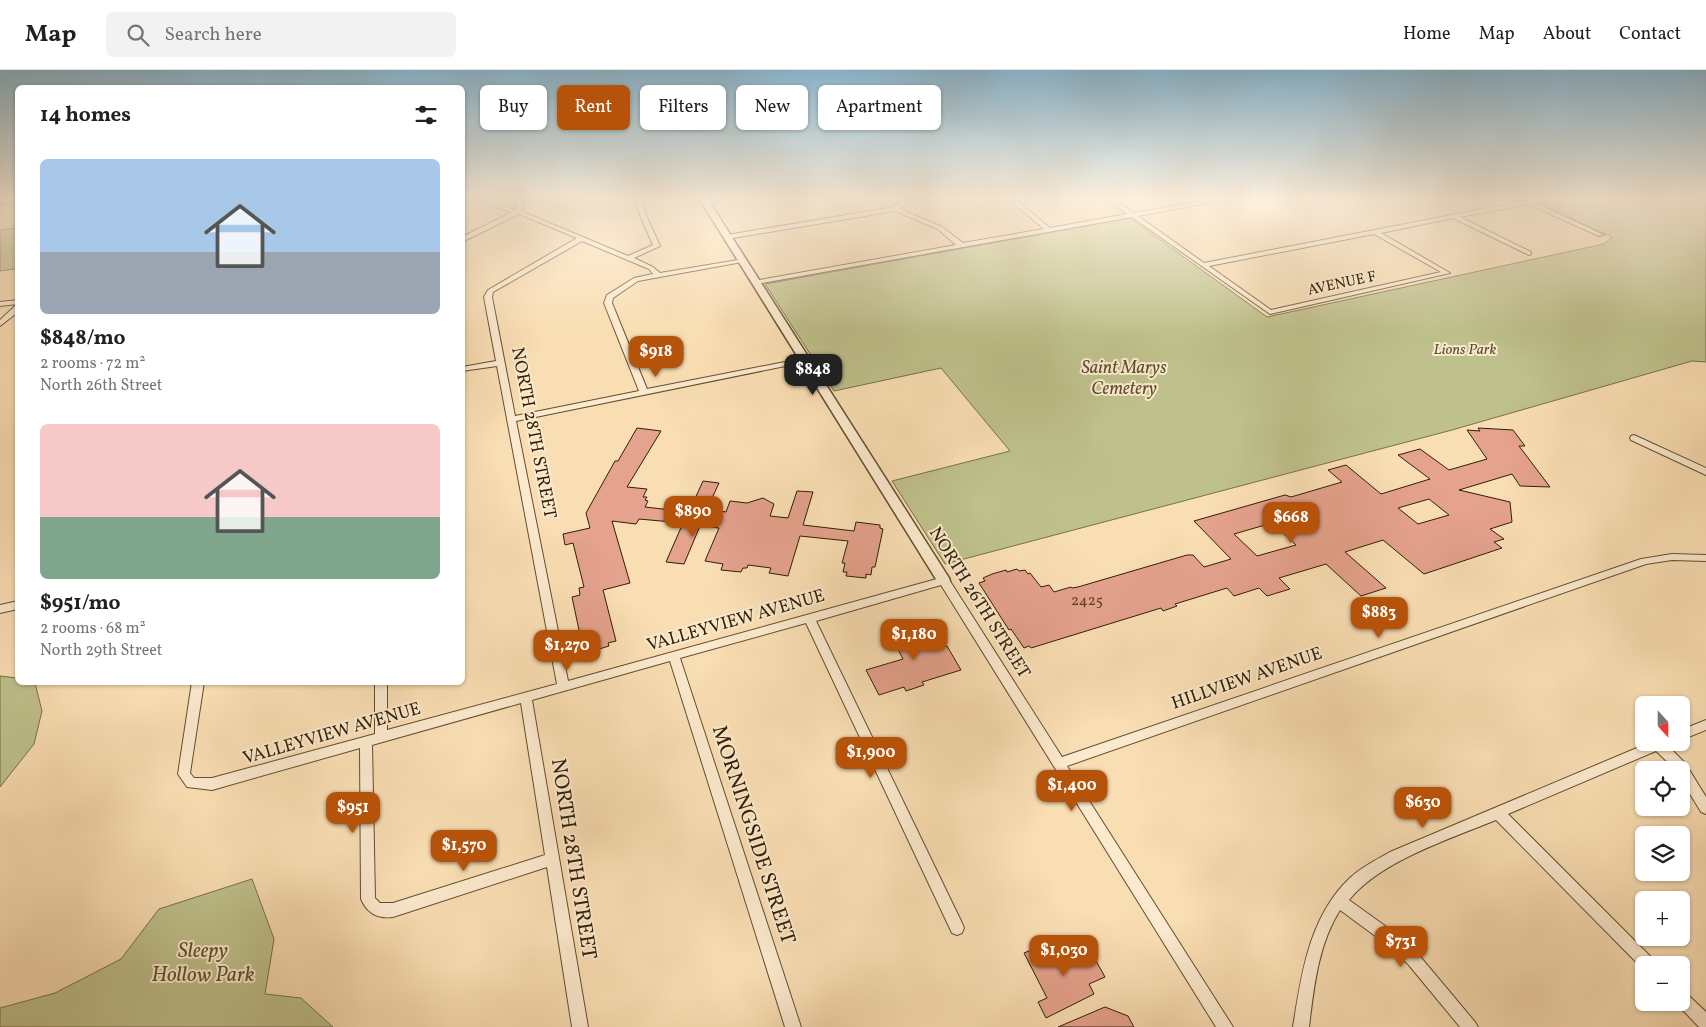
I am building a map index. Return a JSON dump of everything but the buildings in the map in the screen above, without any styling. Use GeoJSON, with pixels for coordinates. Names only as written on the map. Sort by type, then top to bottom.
{"type":"FeatureCollection","features":[{"type":"Feature","properties":{"kind":"street","name":"NORTH 28TH STREET"},"geometry":{"type":"LineString","coordinates":[[563,687],[487,300],[488,294],[498,286],[574,243]]}},
{"type":"Feature","properties":{"kind":"street"},"geometry":{"type":"LineString","coordinates":[[593,243],[652,268],[657,274]]}},
{"type":"Feature","properties":{"kind":"street"},"geometry":{"type":"LineString","coordinates":[[629,258],[657,246],[655,243]]}},
{"type":"Feature","properties":{"kind":"street","name":"NORTH 26TH STREET"},"geometry":{"type":"LineString","coordinates":[[731,243],[1225,1027]]}},
{"type":"Feature","properties":{"kind":"street"},"geometry":{"type":"LineString","coordinates":[[958,243],[962,246]]}},
{"type":"Feature","properties":{"kind":"street"},"geometry":{"type":"LineString","coordinates":[[756,282],[980,243]]}},
{"type":"Feature","properties":{"kind":"street"},"geometry":{"type":"LineString","coordinates":[[1171,243],[1202,265],[1319,243]]}},
{"type":"Feature","properties":{"kind":"street","name":"AVENUE F"},"geometry":{"type":"LineString","coordinates":[[1202,265],[1270,312],[1447,274],[1393,243]]}},
{"type":"Feature","properties":{"kind":"street"},"geometry":{"type":"LineString","coordinates":[[1508,243],[1529,253]]}},
{"type":"Feature","properties":{"kind":"street"},"geometry":{"type":"LineString","coordinates":[[644,392],[608,303],[610,297],[631,281],[657,274],[742,260]]}},
{"type":"Feature","properties":{"kind":"street"},"geometry":{"type":"LineString","coordinates":[[0,304],[15,302]]}},
{"type":"Feature","properties":{"kind":"street"},"geometry":{"type":"LineString","coordinates":[[0,324],[15,311]]}},
{"type":"Feature","properties":{"kind":"street"},"geometry":{"type":"LineString","coordinates":[[511,419],[805,360]]}},
{"type":"Feature","properties":{"kind":"street"},"geometry":{"type":"LineString","coordinates":[[465,369],[500,363]]}},
{"type":"Feature","properties":{"kind":"street"},"geometry":{"type":"LineString","coordinates":[[1634,438],[1706,472]]}},
{"type":"Feature","properties":{"kind":"street","name":"HILLVIEW AVENUE"},"geometry":{"type":"LineString","coordinates":[[1058,764],[1645,561],[1672,557],[1706,558]]}},
{"type":"Feature","properties":{"kind":"street","name":"VALLEYVIEW AVENUE"},"geometry":{"type":"LineString","coordinates":[[198,685],[184,774],[191,783],[201,785],[224,782],[944,581]]}},
{"type":"Feature","properties":{"kind":"street"},"geometry":{"type":"LineString","coordinates":[[0,609],[15,606]]}},
{"type":"Feature","properties":{"kind":"street"},"geometry":{"type":"LineString","coordinates":[[809,618],[957,928]]}},
{"type":"Feature","properties":{"kind":"street","name":"MORNINGSIDE STREET"},"geometry":{"type":"LineString","coordinates":[[674,656],[793,1027]]}},
{"type":"Feature","properties":{"kind":"street"},"geometry":{"type":"LineString","coordinates":[[381,685],[382,738]]}},
{"type":"Feature","properties":{"kind":"street","name":"NORTH 28TH STREET"},"geometry":{"type":"LineString","coordinates":[[526,697],[580,1027]]}},
{"type":"Feature","properties":{"kind":"street"},"geometry":{"type":"LineString","coordinates":[[1690,731],[1706,725]]}},
{"type":"Feature","properties":{"kind":"street"},"geometry":{"type":"LineString","coordinates":[[366,742],[368,898],[371,905],[377,910],[393,910],[552,859]]}},
{"type":"Feature","properties":{"kind":"street"},"geometry":{"type":"LineString","coordinates":[[1301,1027],[1313,954],[1324,924],[1339,901],[1358,879],[1383,862],[1644,751]]}},
{"type":"Feature","properties":{"kind":"street"},"geometry":{"type":"LineString","coordinates":[[1667,751],[1681,768],[1706,808]]}},
{"type":"Feature","properties":{"kind":"street"},"geometry":{"type":"LineString","coordinates":[[1498,813],[1640,956]]}},
{"type":"Feature","properties":{"kind":"street"},"geometry":{"type":"LineString","coordinates":[[1339,901],[1383,933],[1413,959],[1470,1027]]}},
{"type":"Feature","properties":{"kind":"street"},"geometry":{"type":"LineString","coordinates":[[1690,1007],[1706,1023]]}},
{"type":"Feature","properties":{"kind":"green space"},"geometry":{"type":"Polygon","coordinates":[[[0,243],[15,243],[15,269],[0,271],[0,243]]]}},
{"type":"Feature","properties":{"kind":"green space","name":"Saint Marys Cemetery"},"geometry":{"type":"Polygon","coordinates":[[[994,243],[1164,243],[1267,317],[1604,244],[1706,243],[1706,362],[1692,361],[1452,430],[945,564],[892,481],[1010,451],[941,368],[834,391],[765,284],[994,243]]]}},
{"type":"Feature","properties":{"kind":"green space"},"geometry":{"type":"Polygon","coordinates":[[[0,676],[15,678],[15,685],[36,685],[42,711],[34,744],[0,787],[0,676]]]}},
{"type":"Feature","properties":{"kind":"green space","name":"Sleepy Hollow Park"},"geometry":{"type":"Polygon","coordinates":[[[252,879],[274,939],[265,994],[301,998],[333,1027],[0,1027],[0,1008],[55,993],[121,959],[159,909],[252,879]]]}},
{"type":"Feature","properties":{"kind":"park label","name":"Lions Park"},"geometry":{"type":"Point","coordinates":[1465,350]}}]}
